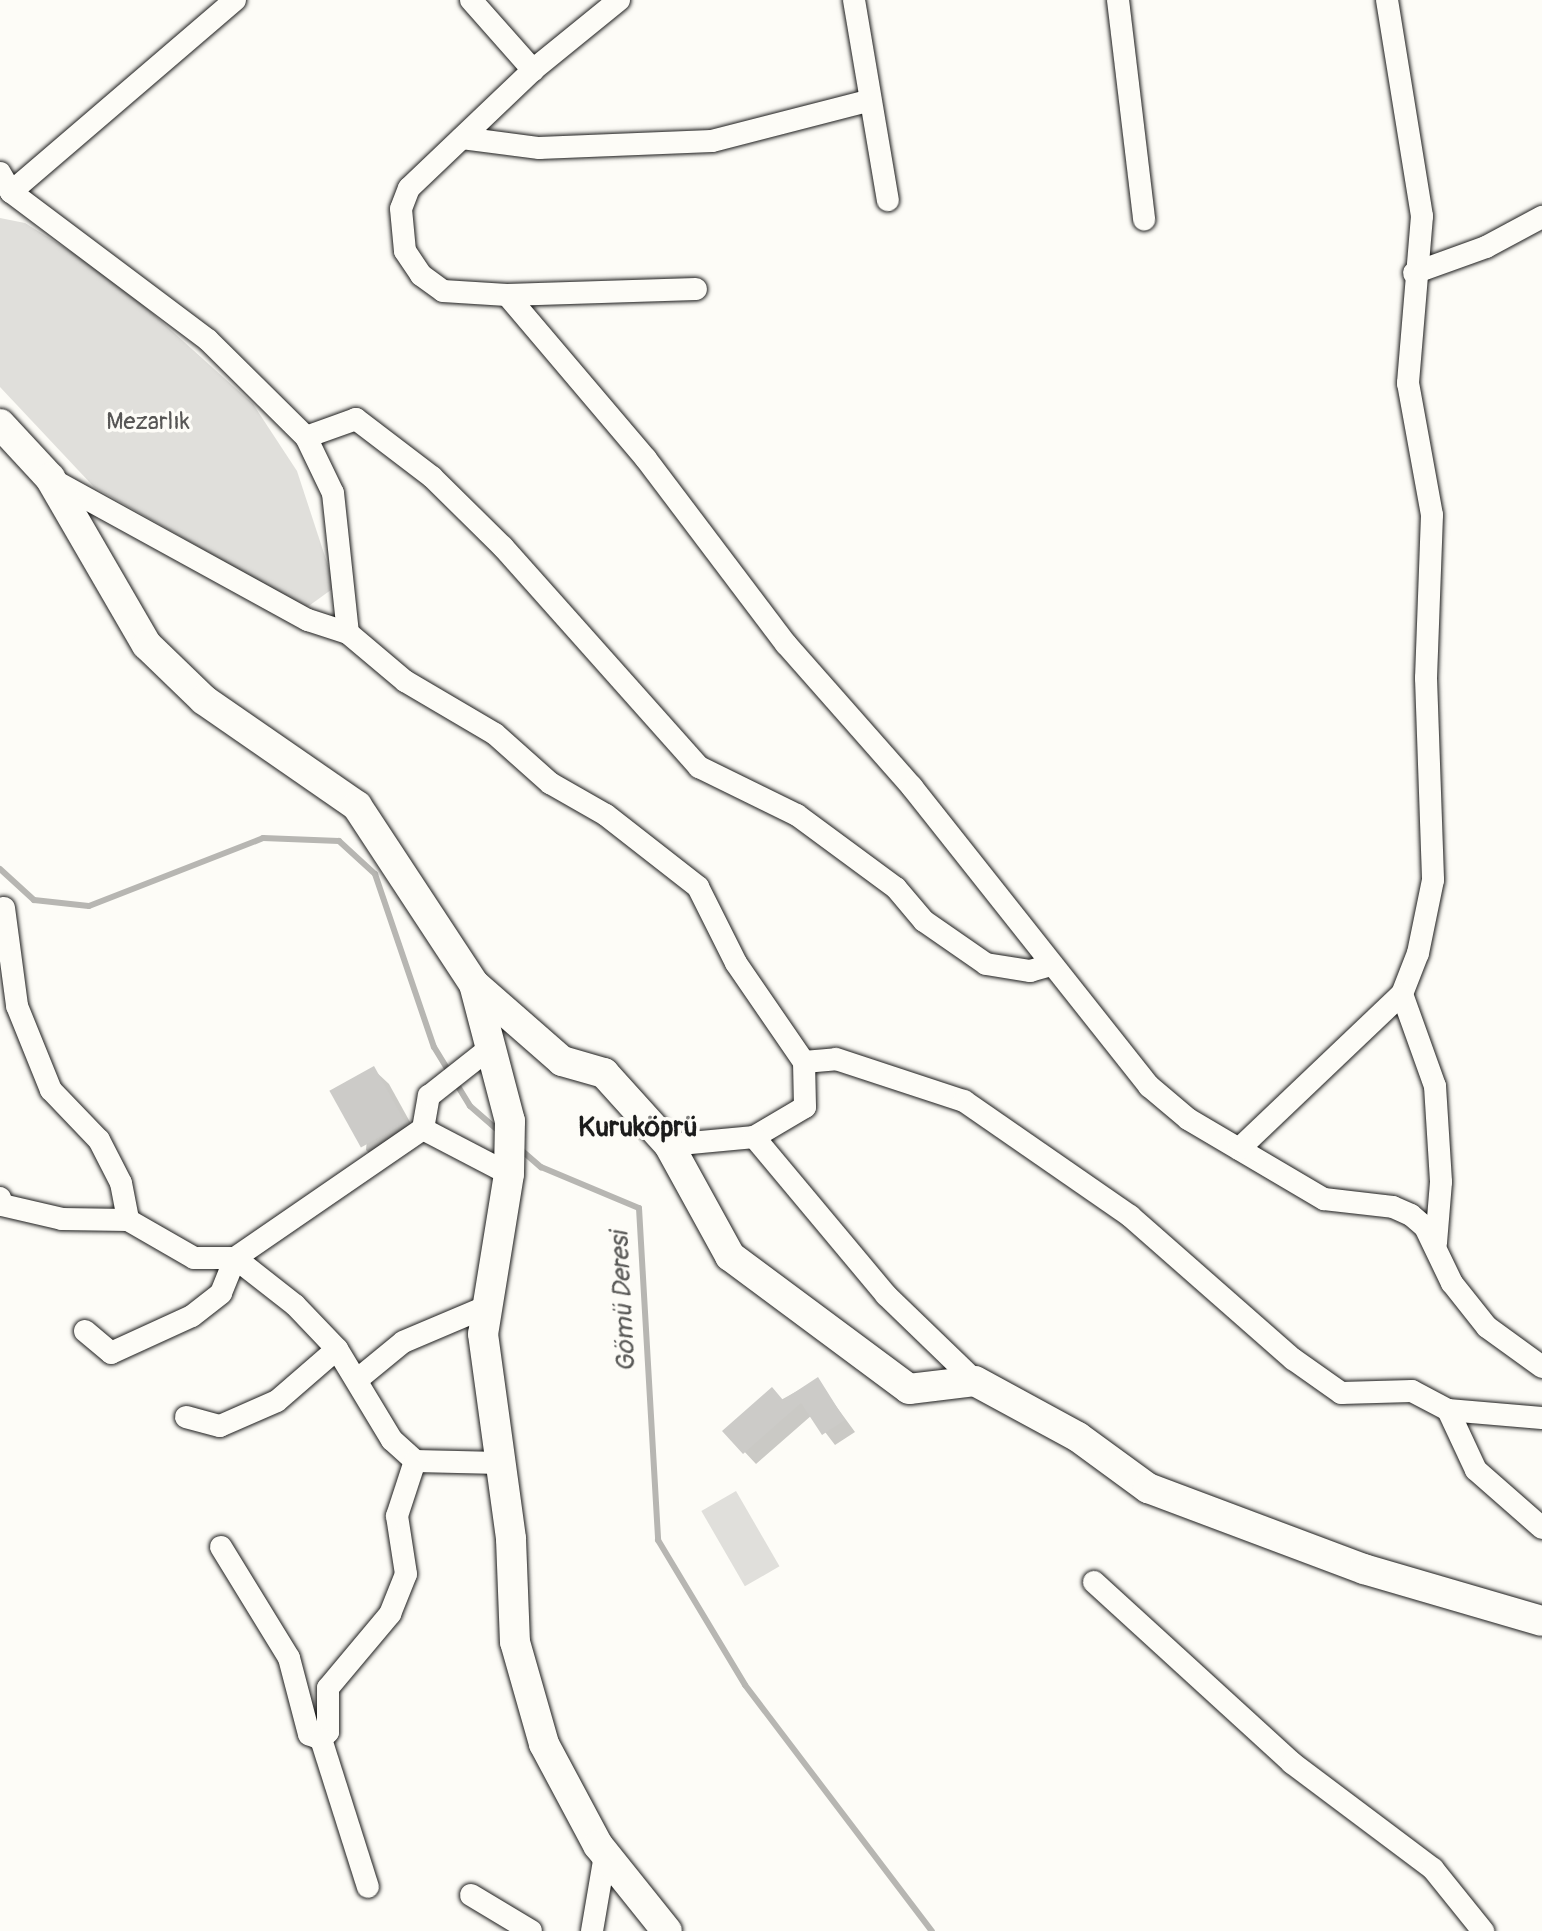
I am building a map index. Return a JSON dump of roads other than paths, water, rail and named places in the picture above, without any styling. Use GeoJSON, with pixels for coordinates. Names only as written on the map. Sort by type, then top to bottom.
{"type":"FeatureCollection","features":[{"type":"Feature","properties":{"kind":"street"},"geometry":{"type":"LineString","coordinates":[[235,0],[6,182],[208,340],[306,437],[333,493],[348,633]]}},
{"type":"Feature","properties":{"kind":"street"},"geometry":{"type":"LineString","coordinates":[[471,0],[533,70]]}},
{"type":"Feature","properties":{"kind":"street"},"geometry":{"type":"LineString","coordinates":[[619,0],[533,70],[409,188],[401,209],[405,251],[421,275],[443,291],[507,295],[696,289]]}},
{"type":"Feature","properties":{"kind":"street"},"geometry":{"type":"LineString","coordinates":[[854,0],[868,101],[888,200]]}},
{"type":"Feature","properties":{"kind":"street"},"geometry":{"type":"LineString","coordinates":[[1118,0],[1144,219]]}},
{"type":"Feature","properties":{"kind":"street"},"geometry":{"type":"LineString","coordinates":[[1239,1149],[1402,994],[1418,953],[1433,880],[1426,678],[1432,515],[1408,383],[1414,273],[1422,216],[1387,0]]}},
{"type":"Feature","properties":{"kind":"street"},"geometry":{"type":"LineString","coordinates":[[462,138],[539,148],[712,141],[868,101]]}},
{"type":"Feature","properties":{"kind":"street"},"geometry":{"type":"LineString","coordinates":[[1414,273],[1486,247],[1542,217]]}},
{"type":"Feature","properties":{"kind":"street"},"geometry":{"type":"LineString","coordinates":[[507,295],[646,459],[786,644],[912,787],[1149,1086],[1188,1119],[1324,1199],[1411,1215],[1436,1243],[1452,1283],[1487,1327],[1542,1367]]}},
{"type":"Feature","properties":{"kind":"street"},"geometry":{"type":"LineString","coordinates":[[306,437],[356,419],[432,477],[503,547],[699,767],[797,815],[896,888],[924,921],[986,964],[1030,971],[1051,965]]}},
{"type":"Feature","properties":{"kind":"street"},"geometry":{"type":"LineString","coordinates":[[0,424],[50,478],[147,645],[204,700],[357,806],[474,984],[562,1061],[604,1073],[669,1145],[730,1256],[909,1389],[975,1381]]}},
{"type":"Feature","properties":{"kind":"street"},"geometry":{"type":"LineString","coordinates":[[50,478],[308,620],[348,633],[405,681],[495,734],[550,783],[606,815],[698,887],[736,963],[804,1062],[805,1107],[754,1137],[669,1145]]}},
{"type":"Feature","properties":{"kind":"street"},"geometry":{"type":"LineString","coordinates":[[4,908],[17,1006],[51,1090],[99,1140],[121,1183],[128,1220]]}},
{"type":"Feature","properties":{"kind":"street"},"geometry":{"type":"LineString","coordinates":[[474,984],[478,1056],[510,1121],[509,1174],[483,1334],[511,1539],[515,1642],[544,1744],[605,1855],[667,1931]]}},
{"type":"Feature","properties":{"kind":"street"},"geometry":{"type":"LineString","coordinates":[[1402,994],[1435,1086],[1441,1182],[1436,1243]]}},
{"type":"Feature","properties":{"kind":"street"},"geometry":{"type":"LineString","coordinates":[[85,1331],[111,1353],[192,1316],[221,1293],[235,1258],[423,1129],[429,1096],[478,1056]]}},
{"type":"Feature","properties":{"kind":"street"},"geometry":{"type":"LineString","coordinates":[[804,1062],[836,1059],[964,1101],[1130,1216],[1293,1359],[1341,1393],[1412,1391],[1448,1410],[1542,1418]]}},
{"type":"Feature","properties":{"kind":"street"},"geometry":{"type":"LineString","coordinates":[[423,1129],[509,1174]]}},
{"type":"Feature","properties":{"kind":"street"},"geometry":{"type":"LineString","coordinates":[[754,1137],[886,1295],[975,1381],[1078,1437],[1148,1488],[1364,1569],[1542,1621]]}},
{"type":"Feature","properties":{"kind":"street"},"geometry":{"type":"LineString","coordinates":[[0,1198],[2,1205],[62,1219],[128,1220],[194,1258],[235,1258],[295,1305],[337,1349],[358,1379],[392,1440],[415,1461],[500,1463]]}},
{"type":"Feature","properties":{"kind":"street"},"geometry":{"type":"LineString","coordinates":[[358,1379],[403,1342],[488,1306]]}},
{"type":"Feature","properties":{"kind":"street"},"geometry":{"type":"LineString","coordinates":[[186,1417],[220,1426],[277,1401],[337,1349]]}},
{"type":"Feature","properties":{"kind":"street"},"geometry":{"type":"LineString","coordinates":[[1448,1410],[1476,1470],[1542,1528]]}},
{"type":"Feature","properties":{"kind":"street"},"geometry":{"type":"LineString","coordinates":[[321,1739],[328,1732],[328,1688],[390,1614],[406,1574],[397,1516],[415,1461]]}},
{"type":"Feature","properties":{"kind":"street"},"geometry":{"type":"LineString","coordinates":[[221,1547],[289,1658],[309,1734],[321,1739],[368,1887]]}},
{"type":"Feature","properties":{"kind":"street"},"geometry":{"type":"LineString","coordinates":[[1094,1582],[1292,1763],[1433,1869],[1483,1931]]}},
{"type":"Feature","properties":{"kind":"street"},"geometry":{"type":"LineString","coordinates":[[592,1931],[605,1855]]}},
{"type":"Feature","properties":{"kind":"street"},"geometry":{"type":"LineString","coordinates":[[471,1895],[531,1931]]}},
{"type":"Feature","properties":{"kind":"waterway","name":"Gömü Deresi"},"geometry":{"type":"LineString","coordinates":[[0,869],[34,900],[89,906],[263,838],[339,841],[375,874],[434,1047],[470,1106],[500,1132]]}},
{"type":"Feature","properties":{"kind":"waterway","name":"Gömü Deresi"},"geometry":{"type":"LineString","coordinates":[[520,1149],[541,1167],[639,1208],[658,1540],[745,1685],[932,1931]]}},
{"type":"Feature","properties":{"kind":"district","name":"Kuruköprü"},"geometry":{"type":"Point","coordinates":[638,1128]}},
{"type":"Feature","properties":{"kind":"park label","name":"Mezarlık"},"geometry":{"type":"Point","coordinates":[148,422]}}]}
